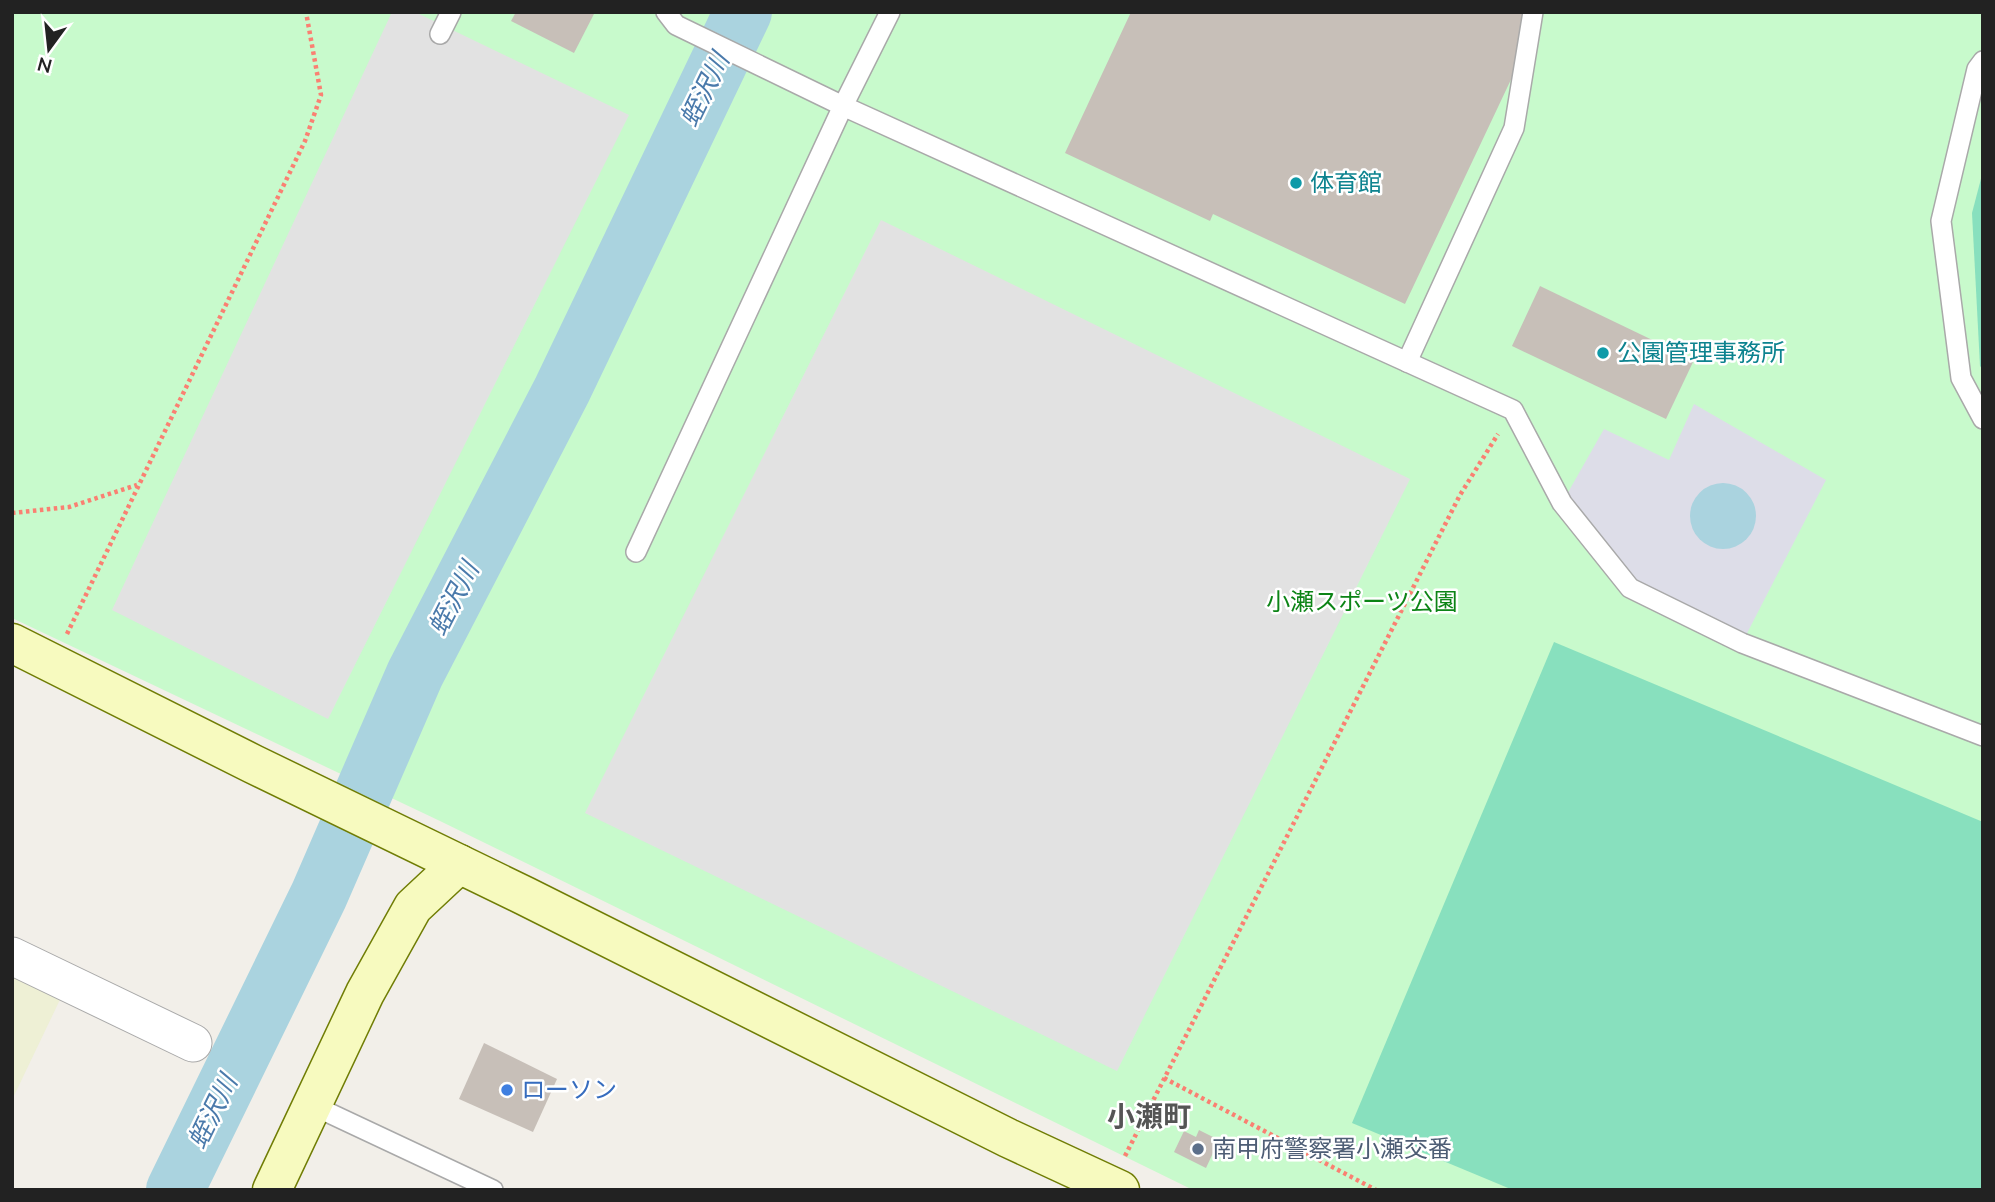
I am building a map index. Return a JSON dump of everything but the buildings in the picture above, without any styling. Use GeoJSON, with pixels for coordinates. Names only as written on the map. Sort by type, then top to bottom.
{"type":"FeatureCollection","features":[{"type":"Feature","properties":{"kind":"street"},"geometry":{"type":"LineString","coordinates":[[12,643],[1008,1138],[1115,1187]]}},
{"type":"Feature","properties":{"kind":"street"},"geometry":{"type":"LineString","coordinates":[[272,1190],[365,993],[413,907],[459,864]]}},
{"type":"Feature","properties":{"kind":"street"},"geometry":{"type":"LineString","coordinates":[[12,956],[193,1043]]}},
{"type":"Feature","properties":{"kind":"lane"},"geometry":{"type":"LineString","coordinates":[[440,34],[451,12]]}},
{"type":"Feature","properties":{"kind":"lane"},"geometry":{"type":"LineString","coordinates":[[636,552],[843,106],[890,12]]}},
{"type":"Feature","properties":{"kind":"lane"},"geometry":{"type":"LineString","coordinates":[[1407,362],[1514,128],[1533,12]]}},
{"type":"Feature","properties":{"kind":"lane"},"geometry":{"type":"LineString","coordinates":[[671,19],[843,106],[1513,410],[1562,503],[1630,588],[1742,643],[1983,736]]}},
{"type":"Feature","properties":{"kind":"lane"},"geometry":{"type":"LineString","coordinates":[[1983,61],[1977,69],[1941,221],[1961,378],[1983,419]]}},
{"type":"Feature","properties":{"kind":"lane"},"geometry":{"type":"LineString","coordinates":[[312,1105],[493,1190]]}},
{"type":"Feature","properties":{"kind":"path"},"geometry":{"type":"LineString","coordinates":[[54,663],[305,141],[321,95],[306,12]]}},
{"type":"Feature","properties":{"kind":"path"},"geometry":{"type":"LineString","coordinates":[[1115,1187],[1164,1078],[1460,495],[1513,410]]}},
{"type":"Feature","properties":{"kind":"path"},"geometry":{"type":"LineString","coordinates":[[12,513],[69,506],[138,485]]}},
{"type":"Feature","properties":{"kind":"path"},"geometry":{"type":"LineString","coordinates":[[1164,1078],[1376,1190]]}},
{"type":"Feature","properties":{"kind":"green space","name":"小瀬スポーツ公園"},"geometry":{"type":"Polygon","coordinates":[[[12,12],[1983,12],[1983,1190],[1193,1190],[440,821],[12,618],[12,12]]]}},
{"type":"Feature","properties":{"kind":"green space"},"geometry":{"type":"Polygon","coordinates":[[[1983,171],[1983,370],[1980,366],[1972,213],[1983,171]]]}},
{"type":"Feature","properties":{"kind":"green space"},"geometry":{"type":"Polygon","coordinates":[[[1554,642],[1983,822],[1983,1190],[1513,1190],[1352,1123],[1554,642]]]}},
{"type":"Feature","properties":{"kind":"green space"},"geometry":{"type":"Polygon","coordinates":[[[12,956],[68,983],[12,1100],[12,956]]]}},
{"type":"Feature","properties":{"kind":"shaded area"},"geometry":{"type":"Polygon","coordinates":[[[392,12],[415,12],[629,115],[328,719],[112,610],[392,12]]]}},
{"type":"Feature","properties":{"kind":"shaded area"},"geometry":{"type":"Polygon","coordinates":[[[881,220],[1410,479],[1117,1071],[585,813],[881,220]]]}},
{"type":"Feature","properties":{"kind":"shaded area"},"geometry":{"type":"Polygon","coordinates":[[[1694,404],[1826,480],[1742,643],[1630,588],[1562,503],[1604,429],[1669,460],[1694,404]]]}},
{"type":"Feature","properties":{"kind":"water"},"geometry":{"type":"Polygon","coordinates":[[[1723,483],[1736,485],[1746,493],[1754,503],[1754,529],[1746,539],[1736,547],[1723,549],[1710,547],[1700,539],[1692,529],[1690,516],[1692,503],[1700,493],[1710,485],[1723,483]]]}},
{"type":"Feature","properties":{"kind":"waterway","name":"蛭沢川"},"geometry":{"type":"LineString","coordinates":[[175,1190],[319,895],[415,674],[562,390],[743,12]]}},
{"type":"Feature","properties":{"kind":"place","name":"体育館"},"geometry":{"type":"Point","coordinates":[1296,183]}},
{"type":"Feature","properties":{"kind":"place","name":"公園管理事務所"},"geometry":{"type":"Point","coordinates":[1603,353]}},
{"type":"Feature","properties":{"kind":"place","name":"ローソン"},"geometry":{"type":"Point","coordinates":[507,1090]}},
{"type":"Feature","properties":{"kind":"place","name":"南甲府警察署小瀬交番"},"geometry":{"type":"Point","coordinates":[1198,1149]}},
{"type":"Feature","properties":{"kind":"district","name":"小瀬町"},"geometry":{"type":"Point","coordinates":[1149,1117]}}]}
